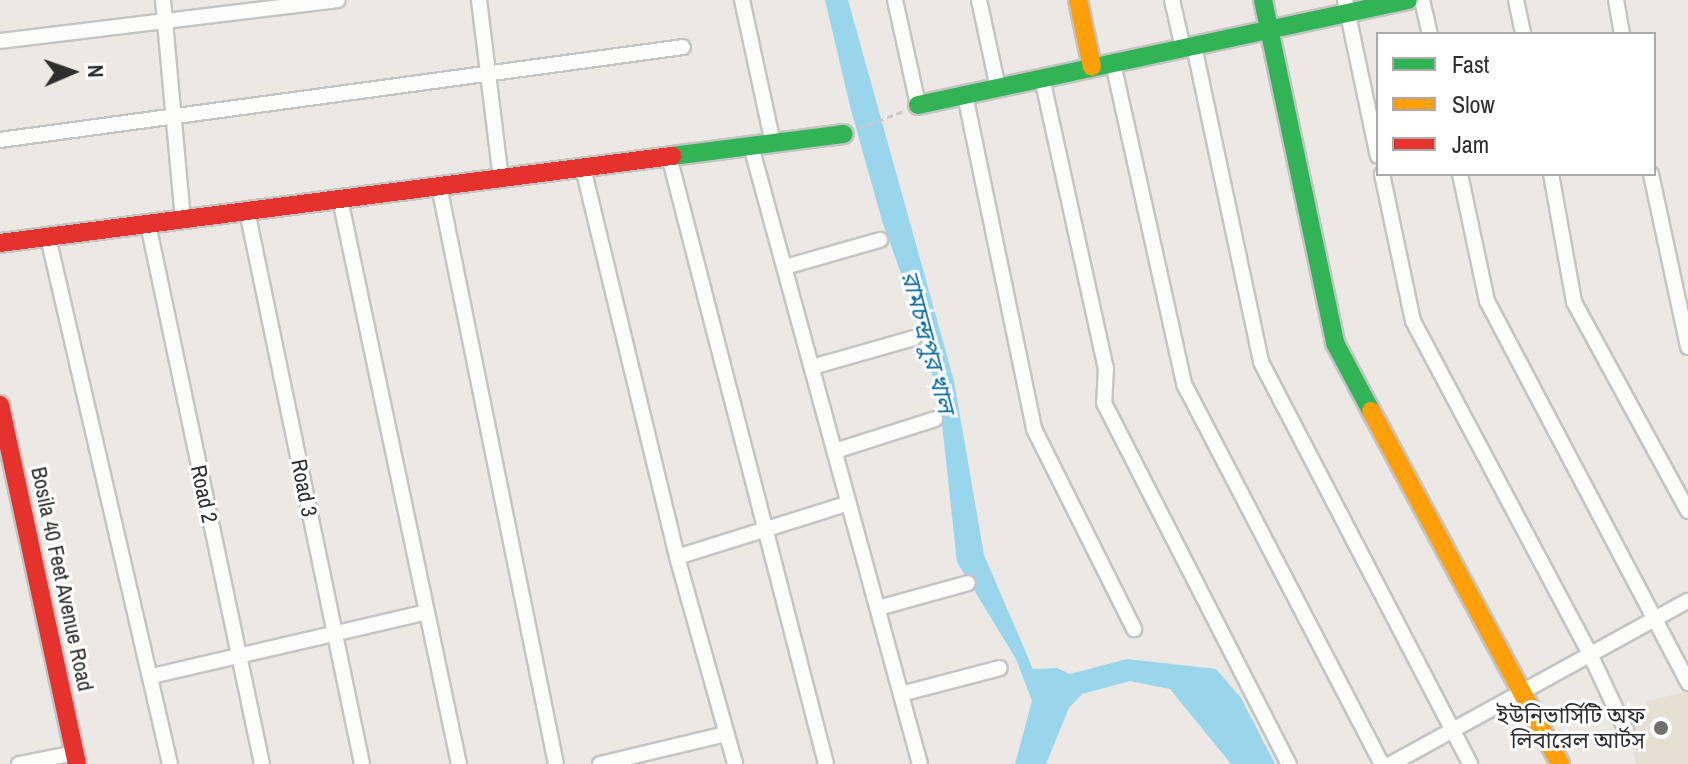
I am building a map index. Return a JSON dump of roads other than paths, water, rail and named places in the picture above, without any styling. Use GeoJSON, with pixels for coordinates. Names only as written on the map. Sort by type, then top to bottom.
{"type":"FeatureCollection","features":[{"type":"Feature","properties":{"kind":"street"},"geometry":{"type":"LineString","coordinates":[[163,0],[183,219]]}},
{"type":"Feature","properties":{"kind":"street"},"geometry":{"type":"LineString","coordinates":[[0,41],[338,0]]}},
{"type":"Feature","properties":{"kind":"street"},"geometry":{"type":"LineString","coordinates":[[479,0],[501,178]]}},
{"type":"Feature","properties":{"kind":"street"},"geometry":{"type":"LineString","coordinates":[[742,0],[773,143]]}},
{"type":"Feature","properties":{"kind":"street"},"geometry":{"type":"LineString","coordinates":[[895,0],[918,105],[1269,29],[1347,6],[1408,0]]}},
{"type":"Feature","properties":{"kind":"street"},"geometry":{"type":"LineString","coordinates":[[979,0],[998,88]]}},
{"type":"Feature","properties":{"kind":"street"},"geometry":{"type":"LineString","coordinates":[[1078,0],[1092,67]]}},
{"type":"Feature","properties":{"kind":"street"},"geometry":{"type":"LineString","coordinates":[[1172,0],[1188,47],[1261,362],[1470,764]]}},
{"type":"Feature","properties":{"kind":"street"},"geometry":{"type":"LineString","coordinates":[[1263,0],[1335,343],[1524,691],[1560,764]]}},
{"type":"Feature","properties":{"kind":"street"},"geometry":{"type":"LineString","coordinates":[[1422,0],[1430,32]]}},
{"type":"Feature","properties":{"kind":"street"},"geometry":{"type":"LineString","coordinates":[[1516,0],[1523,32]]}},
{"type":"Feature","properties":{"kind":"street"},"geometry":{"type":"LineString","coordinates":[[1616,0],[1622,32]]}},
{"type":"Feature","properties":{"kind":"street"},"geometry":{"type":"LineString","coordinates":[[1347,6],[1376,146]]}},
{"type":"Feature","properties":{"kind":"street"},"geometry":{"type":"LineString","coordinates":[[0,140],[683,47]]}},
{"type":"Feature","properties":{"kind":"street"},"geometry":{"type":"LineString","coordinates":[[1113,63],[1184,384],[1382,764]]}},
{"type":"Feature","properties":{"kind":"street"},"geometry":{"type":"LineString","coordinates":[[1042,78],[1106,368],[1104,403],[1289,764]]}},
{"type":"Feature","properties":{"kind":"street"},"geometry":{"type":"LineString","coordinates":[[965,95],[1034,429],[1134,629]]}},
{"type":"Feature","properties":{"kind":"street"},"geometry":{"type":"LineString","coordinates":[[0,243],[844,134]]}},
{"type":"Feature","properties":{"kind":"street"},"geometry":{"type":"LineString","coordinates":[[751,146],[920,764]]}},
{"type":"Feature","properties":{"kind":"street"},"geometry":{"type":"LineString","coordinates":[[669,156],[763,530],[826,764]]}},
{"type":"Feature","properties":{"kind":"street"},"geometry":{"type":"LineString","coordinates":[[583,168],[677,557],[735,764]]}},
{"type":"Feature","properties":{"kind":"street"},"geometry":{"type":"LineString","coordinates":[[1382,176],[1413,321],[1590,654],[1626,731]]}},
{"type":"Feature","properties":{"kind":"street"},"geometry":{"type":"LineString","coordinates":[[1460,176],[1487,301],[1658,618],[1688,683]]}},
{"type":"Feature","properties":{"kind":"street"},"geometry":{"type":"LineString","coordinates":[[1551,176],[1574,302],[1688,511]]}},
{"type":"Feature","properties":{"kind":"street"},"geometry":{"type":"LineString","coordinates":[[1651,176],[1688,347]]}},
{"type":"Feature","properties":{"kind":"street"},"geometry":{"type":"LineString","coordinates":[[439,186],[556,764]]}},
{"type":"Feature","properties":{"kind":"street"},"geometry":{"type":"LineString","coordinates":[[340,199],[459,764]]}},
{"type":"Feature","properties":{"kind":"street","name":"Road 3"},"geometry":{"type":"LineString","coordinates":[[247,211],[362,764]]}},
{"type":"Feature","properties":{"kind":"street","name":"Road 2"},"geometry":{"type":"LineString","coordinates":[[148,224],[262,764]]}},
{"type":"Feature","properties":{"kind":"street"},"geometry":{"type":"LineString","coordinates":[[48,237],[170,764]]}},
{"type":"Feature","properties":{"kind":"street"},"geometry":{"type":"LineString","coordinates":[[785,267],[880,240]]}},
{"type":"Feature","properties":{"kind":"street"},"geometry":{"type":"LineString","coordinates":[[812,367],[914,338]]}},
{"type":"Feature","properties":{"kind":"street","name":"Bosila 40 Feet Avenue Road"},"geometry":{"type":"LineString","coordinates":[[0,405],[76,758]]}},
{"type":"Feature","properties":{"kind":"street"},"geometry":{"type":"LineString","coordinates":[[835,451],[935,419]]}},
{"type":"Feature","properties":{"kind":"street"},"geometry":{"type":"LineString","coordinates":[[677,557],[849,503]]}},
{"type":"Feature","properties":{"kind":"street"},"geometry":{"type":"LineString","coordinates":[[878,608],[968,583]]}},
{"type":"Feature","properties":{"kind":"street"},"geometry":{"type":"LineString","coordinates":[[1391,764],[1688,601]]}},
{"type":"Feature","properties":{"kind":"street"},"geometry":{"type":"LineString","coordinates":[[152,676],[427,612]]}},
{"type":"Feature","properties":{"kind":"street"},"geometry":{"type":"LineString","coordinates":[[901,694],[1000,668]]}},
{"type":"Feature","properties":{"kind":"street"},"geometry":{"type":"LineString","coordinates":[[600,764],[643,759],[726,734]]}},
{"type":"Feature","properties":{"kind":"street"},"geometry":{"type":"LineString","coordinates":[[19,764],[76,758]]}},
{"type":"Feature","properties":{"kind":"water","name":"রামচন্দ্রপুর খাল"},"geometry":{"type":"Polygon","coordinates":[[[825,0],[848,0],[954,381],[984,555],[1033,669],[1057,668],[1070,674],[1127,659],[1216,669],[1241,698],[1275,764],[1231,764],[1170,689],[1130,681],[1082,694],[1069,708],[1046,764],[1015,764],[1032,701],[1016,659],[957,562],[940,406],[919,322],[883,224],[851,110],[825,0]]]}},
{"type":"Feature","properties":{"kind":"place","name":"ইউনিভার্সিটি অফ লিবারেল আর্টস"},"geometry":{"type":"Point","coordinates":[1661,728]}}]}
